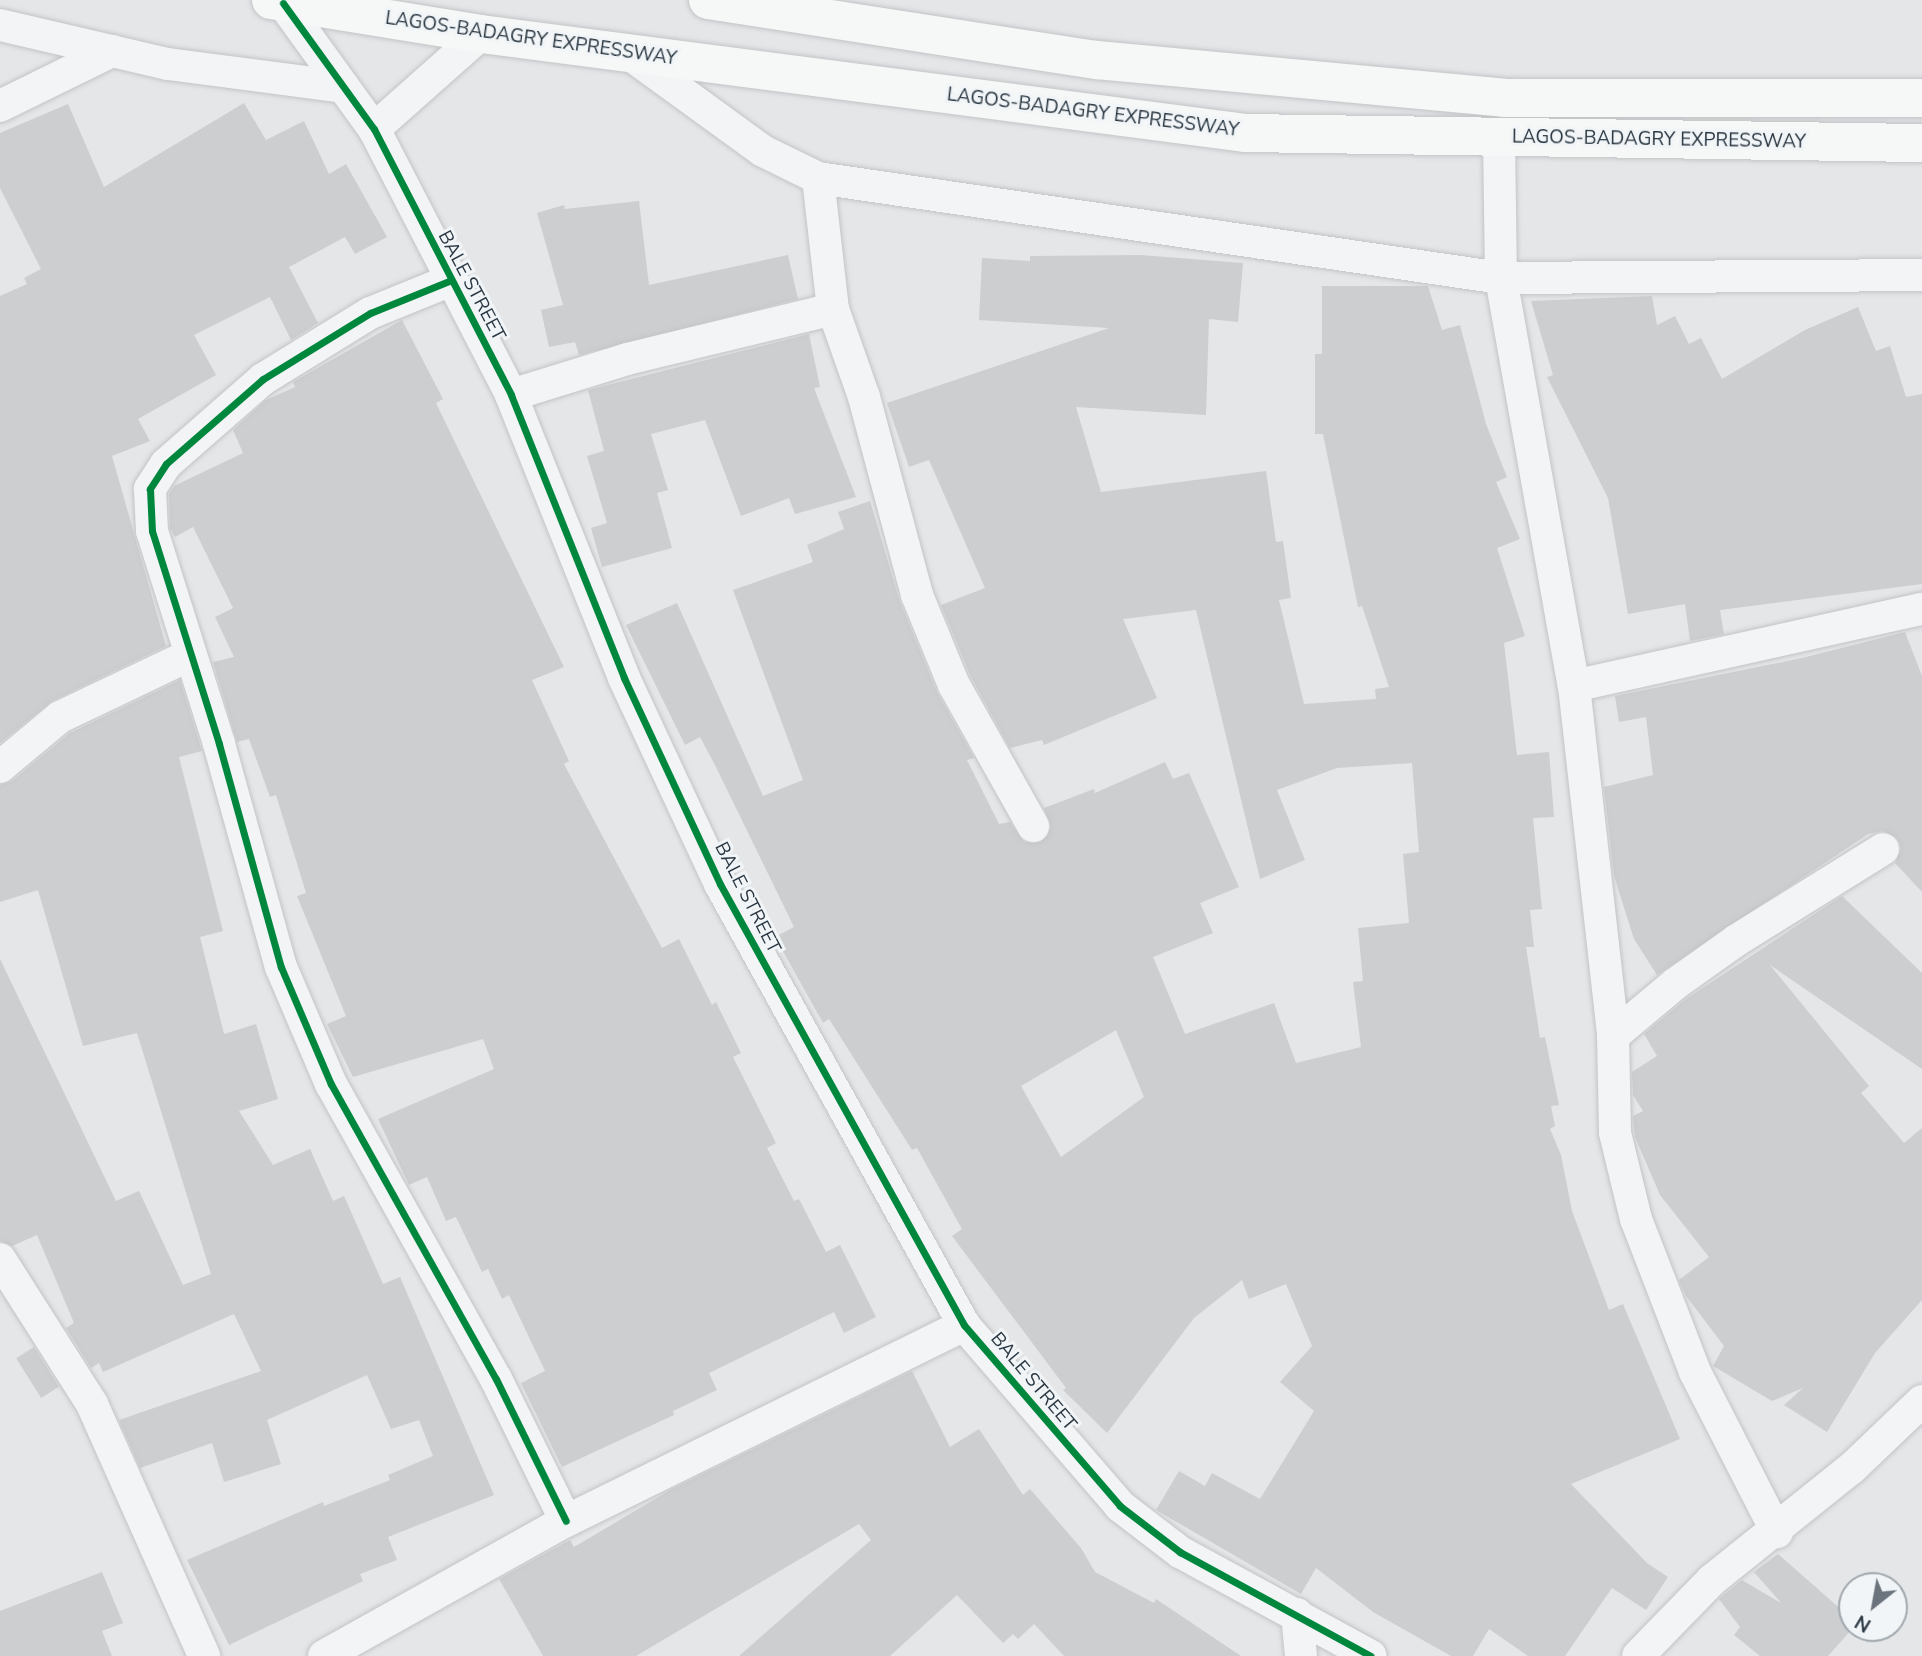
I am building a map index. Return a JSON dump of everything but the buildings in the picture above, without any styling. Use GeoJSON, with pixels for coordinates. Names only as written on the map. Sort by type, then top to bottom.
{"type":"FeatureCollection","features":[{"type":"Feature","properties":{"kind":"main road","name":"LAGOS-BADAGRY EXPRESSWAY"},"geometry":{"type":"LineString","coordinates":[[708,0],[1097,60],[1504,98],[1922,98]]}},
{"type":"Feature","properties":{"kind":"main road","name":"LAGOS-BADAGRY EXPRESSWAY"},"geometry":{"type":"LineString","coordinates":[[277,2],[481,34],[1245,134],[1922,143]]}},
{"type":"Feature","properties":{"kind":"street","name":"BALE STREET"},"geometry":{"type":"LineString","coordinates":[[277,2],[374,129],[449,281],[511,395],[624,678],[720,884],[964,1325],[1120,1506],[1180,1552],[1371,1656]]}},
{"type":"Feature","properties":{"kind":"street"},"geometry":{"type":"LineString","coordinates":[[0,25],[112,51],[270,80],[344,87]]}},
{"type":"Feature","properties":{"kind":"street"},"geometry":{"type":"LineString","coordinates":[[374,129],[481,34]]}},
{"type":"Feature","properties":{"kind":"street"},"geometry":{"type":"LineString","coordinates":[[0,106],[112,51]]}},
{"type":"Feature","properties":{"kind":"street"},"geometry":{"type":"LineString","coordinates":[[628,53],[763,150],[818,178],[1501,278],[1922,275]]}},
{"type":"Feature","properties":{"kind":"street"},"geometry":{"type":"LineString","coordinates":[[1499,137],[1501,278],[1574,686],[1613,1036],[1615,1133],[1636,1219],[1695,1372],[1777,1532]]}},
{"type":"Feature","properties":{"kind":"street"},"geometry":{"type":"LineString","coordinates":[[818,178],[833,309],[864,397],[918,595],[954,685],[1033,826]]}},
{"type":"Feature","properties":{"kind":"street"},"geometry":{"type":"LineString","coordinates":[[449,281],[370,313],[263,379],[166,464],[150,489],[152,531],[188,656],[219,744],[281,967],[331,1084],[496,1379],[566,1521]]}},
{"type":"Feature","properties":{"kind":"street"},"geometry":{"type":"LineString","coordinates":[[511,395],[626,359],[833,309]]}},
{"type":"Feature","properties":{"kind":"street"},"geometry":{"type":"LineString","coordinates":[[1574,686],[1922,609]]}},
{"type":"Feature","properties":{"kind":"street"},"geometry":{"type":"LineString","coordinates":[[0,767],[60,717],[188,656]]}},
{"type":"Feature","properties":{"kind":"street"},"geometry":{"type":"LineString","coordinates":[[1613,1036],[1675,984],[1737,940],[1883,849]]}},
{"type":"Feature","properties":{"kind":"street"},"geometry":{"type":"LineString","coordinates":[[0,1259],[92,1404],[204,1656]]}},
{"type":"Feature","properties":{"kind":"street"},"geometry":{"type":"LineString","coordinates":[[324,1656],[566,1521],[964,1325]]}},
{"type":"Feature","properties":{"kind":"street"},"geometry":{"type":"LineString","coordinates":[[1637,1656],[1712,1580],[1777,1532],[1922,1401]]}},
{"type":"Feature","properties":{"kind":"street"},"geometry":{"type":"LineString","coordinates":[[1297,1614],[1301,1656]]}},
{"type":"Feature","properties":{"kind":"cycle path"},"geometry":{"type":"LineString","coordinates":[[283,3],[374,129],[511,395],[624,678],[720,884],[964,1325],[1120,1506],[1180,1552],[1371,1656]]}},
{"type":"Feature","properties":{"kind":"cycle path"},"geometry":{"type":"LineString","coordinates":[[449,281],[370,313],[263,379],[166,464],[150,489],[152,531],[219,744],[281,967],[331,1084],[496,1379],[566,1521]]}}]}
